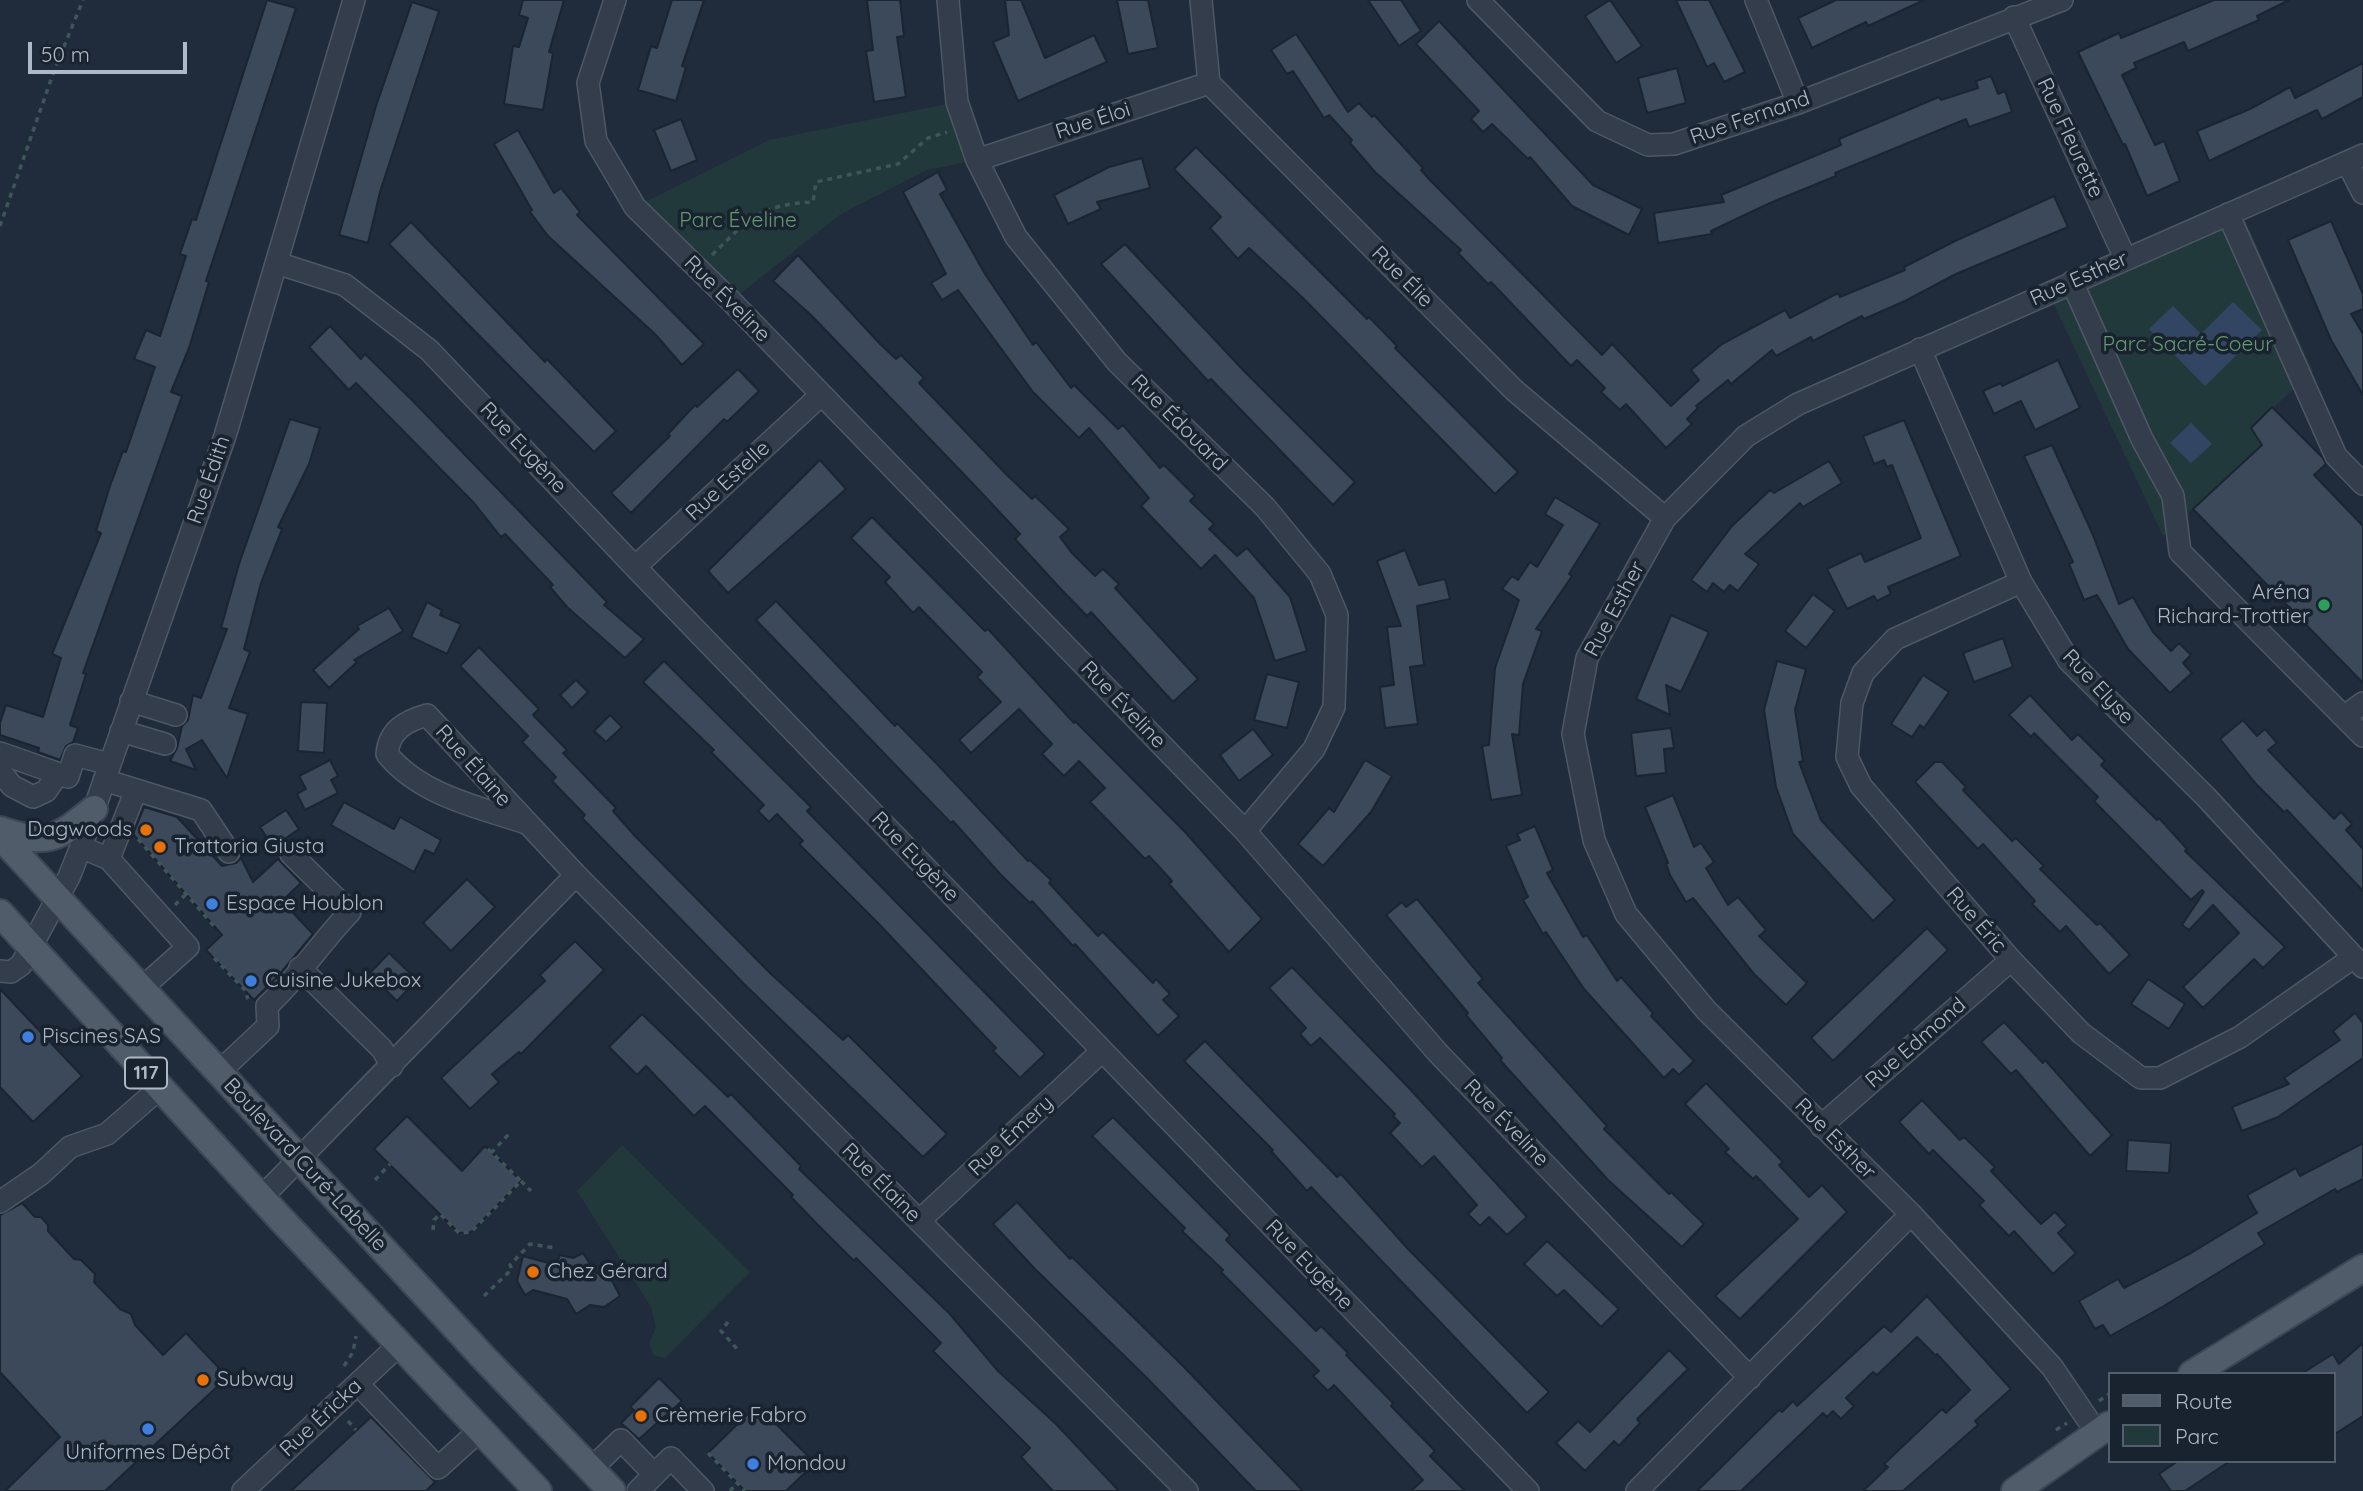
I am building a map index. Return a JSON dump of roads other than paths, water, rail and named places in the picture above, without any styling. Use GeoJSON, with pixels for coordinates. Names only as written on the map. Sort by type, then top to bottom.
{"type":"FeatureCollection","features":[{"type":"Feature","properties":{"kind":"main road"},"geometry":{"type":"LineString","coordinates":[[0,830],[30,839],[47,839],[63,833],[94,809]]}},
{"type":"Feature","properties":{"kind":"main road","name":"Boulevard Curé-Labelle"},"geometry":{"type":"LineString","coordinates":[[0,836],[612,1491]]}},
{"type":"Feature","properties":{"kind":"main road","name":"117"},"geometry":{"type":"LineString","coordinates":[[0,913],[261,1198],[538,1491]]}},
{"type":"Feature","properties":{"kind":"main road"},"geometry":{"type":"LineString","coordinates":[[2195,1372],[2363,1268]]}},
{"type":"Feature","properties":{"kind":"main road"},"geometry":{"type":"LineString","coordinates":[[2015,1491],[2103,1429]]}},
{"type":"Feature","properties":{"kind":"street","name":"Rue Édith"},"geometry":{"type":"LineString","coordinates":[[0,971],[11,972],[19,968],[32,948],[58,898],[94,809],[225,436],[354,0]]}},
{"type":"Feature","properties":{"kind":"street","name":"Rue Éveline"},"geometry":{"type":"LineString","coordinates":[[615,0],[588,83],[596,141],[635,207],[1245,831],[1438,1053],[1750,1378]]}},
{"type":"Feature","properties":{"kind":"street","name":"Rue Édouard"},"geometry":{"type":"LineString","coordinates":[[947,0],[957,102],[977,160],[1016,237],[1117,362],[1265,507],[1320,574],[1337,615],[1334,707],[1314,749],[1245,831]]}},
{"type":"Feature","properties":{"kind":"street"},"geometry":{"type":"LineString","coordinates":[[1201,0],[1209,83]]}},
{"type":"Feature","properties":{"kind":"street","name":"Rue Fernand"},"geometry":{"type":"LineString","coordinates":[[1478,0],[1597,121],[1648,145],[1674,144],[1798,103],[2062,0]]}},
{"type":"Feature","properties":{"kind":"street"},"geometry":{"type":"LineString","coordinates":[[1756,0],[1798,103]]}},
{"type":"Feature","properties":{"kind":"street","name":"Rue Fleurette"},"geometry":{"type":"LineString","coordinates":[[2014,17],[2125,258]]}},
{"type":"Feature","properties":{"kind":"street","name":"Rue Éloi"},"geometry":{"type":"LineString","coordinates":[[977,160],[1209,83]]}},
{"type":"Feature","properties":{"kind":"street","name":"Rue Élie"},"geometry":{"type":"LineString","coordinates":[[1209,83],[1514,390],[1665,518]]}},
{"type":"Feature","properties":{"kind":"street"},"geometry":{"type":"LineString","coordinates":[[2355,158],[2363,193]]}},
{"type":"Feature","properties":{"kind":"street","name":"Rue Esther"},"geometry":{"type":"LineString","coordinates":[[2103,1429],[2052,1367],[1911,1214],[1706,1010],[1626,914],[1594,840],[1573,734],[1587,658],[1665,518],[1746,436],[1798,404],[2355,158]]}},
{"type":"Feature","properties":{"kind":"street"},"geometry":{"type":"LineString","coordinates":[[2228,214],[2336,456],[2363,484]]}},
{"type":"Feature","properties":{"kind":"street","name":"Rue Eugène"},"geometry":{"type":"LineString","coordinates":[[277,263],[345,285],[429,349],[635,567],[1528,1491]]}},
{"type":"Feature","properties":{"kind":"street"},"geometry":{"type":"LineString","coordinates":[[2072,282],[2142,439],[2173,496],[2180,552],[2363,736]]}},
{"type":"Feature","properties":{"kind":"street","name":"Rue Elyse"},"geometry":{"type":"LineString","coordinates":[[1920,349],[2021,582],[2069,661],[2206,797],[2359,962]]}},
{"type":"Feature","properties":{"kind":"street","name":"Rue Estelle"},"geometry":{"type":"LineString","coordinates":[[635,567],[821,395]]}},
{"type":"Feature","properties":{"kind":"street","name":"Rue Éric"},"geometry":{"type":"LineString","coordinates":[[2021,582],[1895,639],[1863,673],[1852,703],[1847,757],[1861,786],[2011,960],[2081,1033],[2141,1078],[2160,1078],[2240,1037],[2359,962]]}},
{"type":"Feature","properties":{"kind":"street"},"geometry":{"type":"LineString","coordinates":[[121,731],[157,742],[168,712],[131,701]]}},
{"type":"Feature","properties":{"kind":"street"},"geometry":{"type":"LineString","coordinates":[[2344,717],[2363,703]]}},
{"type":"Feature","properties":{"kind":"street","name":"Rue Élaine"},"geometry":{"type":"LineString","coordinates":[[526,823],[444,795],[402,772],[387,754],[388,743],[405,721],[427,715],[576,875],[1187,1491]]}},
{"type":"Feature","properties":{"kind":"street"},"geometry":{"type":"LineString","coordinates":[[0,753],[68,777],[75,754],[136,790],[201,810],[229,852]]}},
{"type":"Feature","properties":{"kind":"street"},"geometry":{"type":"LineString","coordinates":[[0,771],[12,786],[33,797],[46,791],[58,774]]}},
{"type":"Feature","properties":{"kind":"street"},"geometry":{"type":"LineString","coordinates":[[109,859],[136,790]]}},
{"type":"Feature","properties":{"kind":"street"},"geometry":{"type":"LineString","coordinates":[[80,847],[109,859],[188,947],[142,988]]}},
{"type":"Feature","properties":{"kind":"street"},"geometry":{"type":"LineString","coordinates":[[219,1072],[268,1026],[267,1006],[294,981],[300,968],[350,912],[291,854]]}},
{"type":"Feature","properties":{"kind":"street"},"geometry":{"type":"LineString","coordinates":[[261,1198],[576,875]]}},
{"type":"Feature","properties":{"kind":"street","name":"Rue Edmond"},"geometry":{"type":"LineString","coordinates":[[1821,1126],[2011,960]]}},
{"type":"Feature","properties":{"kind":"street"},"geometry":{"type":"LineString","coordinates":[[300,968],[382,1049],[392,1066]]}},
{"type":"Feature","properties":{"kind":"street","name":"Rue Émery"},"geometry":{"type":"LineString","coordinates":[[919,1222],[1102,1051]]}},
{"type":"Feature","properties":{"kind":"street"},"geometry":{"type":"LineString","coordinates":[[0,1202],[22,1184],[41,1174],[70,1147],[107,1135],[160,1088]]}},
{"type":"Feature","properties":{"kind":"street"},"geometry":{"type":"LineString","coordinates":[[1637,1491],[1911,1214]]}},
{"type":"Feature","properties":{"kind":"street","name":"Rue Éricka"},"geometry":{"type":"LineString","coordinates":[[243,1491],[399,1345]]}},
{"type":"Feature","properties":{"kind":"street"},"geometry":{"type":"LineString","coordinates":[[358,1384],[438,1468],[480,1431]]}},
{"type":"Feature","properties":{"kind":"street"},"geometry":{"type":"LineString","coordinates":[[591,1469],[621,1440],[654,1474]]}},
{"type":"Feature","properties":{"kind":"street"},"geometry":{"type":"LineString","coordinates":[[638,1491],[671,1458],[703,1491]]}},
{"type":"Feature","properties":{"kind":"water"},"geometry":{"type":"Polygon","coordinates":[[[2233,302],[2262,330],[2205,386],[2149,329],[2173,306],[2201,334],[2233,302]]]}},
{"type":"Feature","properties":{"kind":"water"},"geometry":{"type":"Polygon","coordinates":[[[2191,423],[2212,444],[2191,463],[2170,443],[2191,423]]]}},
{"type":"Feature","properties":{"kind":"place","name":"Aréna Richard-Trottier"},"geometry":{"type":"Point","coordinates":[2324,605]}},
{"type":"Feature","properties":{"kind":"place","name":"Dagwoods"},"geometry":{"type":"Point","coordinates":[146,830]}},
{"type":"Feature","properties":{"kind":"place","name":"Trattoria Giusta"},"geometry":{"type":"Point","coordinates":[160,847]}},
{"type":"Feature","properties":{"kind":"place","name":"Espace Houblon"},"geometry":{"type":"Point","coordinates":[212,904]}},
{"type":"Feature","properties":{"kind":"place","name":"Cuisine Jukebox"},"geometry":{"type":"Point","coordinates":[251,981]}},
{"type":"Feature","properties":{"kind":"place","name":"Piscines SAS"},"geometry":{"type":"Point","coordinates":[28,1037]}},
{"type":"Feature","properties":{"kind":"place","name":"Chez Gérard"},"geometry":{"type":"Point","coordinates":[533,1272]}},
{"type":"Feature","properties":{"kind":"place","name":"Subway"},"geometry":{"type":"Point","coordinates":[203,1380]}},
{"type":"Feature","properties":{"kind":"place","name":"Crèmerie Fabro"},"geometry":{"type":"Point","coordinates":[641,1416]}},
{"type":"Feature","properties":{"kind":"place","name":"Uniformes Dépôt"},"geometry":{"type":"Point","coordinates":[148,1429]}},
{"type":"Feature","properties":{"kind":"place","name":"Mondou"},"geometry":{"type":"Point","coordinates":[753,1464]}},
{"type":"Feature","properties":{"kind":"park label","name":"Parc Éveline"},"geometry":{"type":"Point","coordinates":[738,221]}},
{"type":"Feature","properties":{"kind":"park label","name":"Parc Sacré-Coeur"},"geometry":{"type":"Point","coordinates":[2188,345]}}]}
